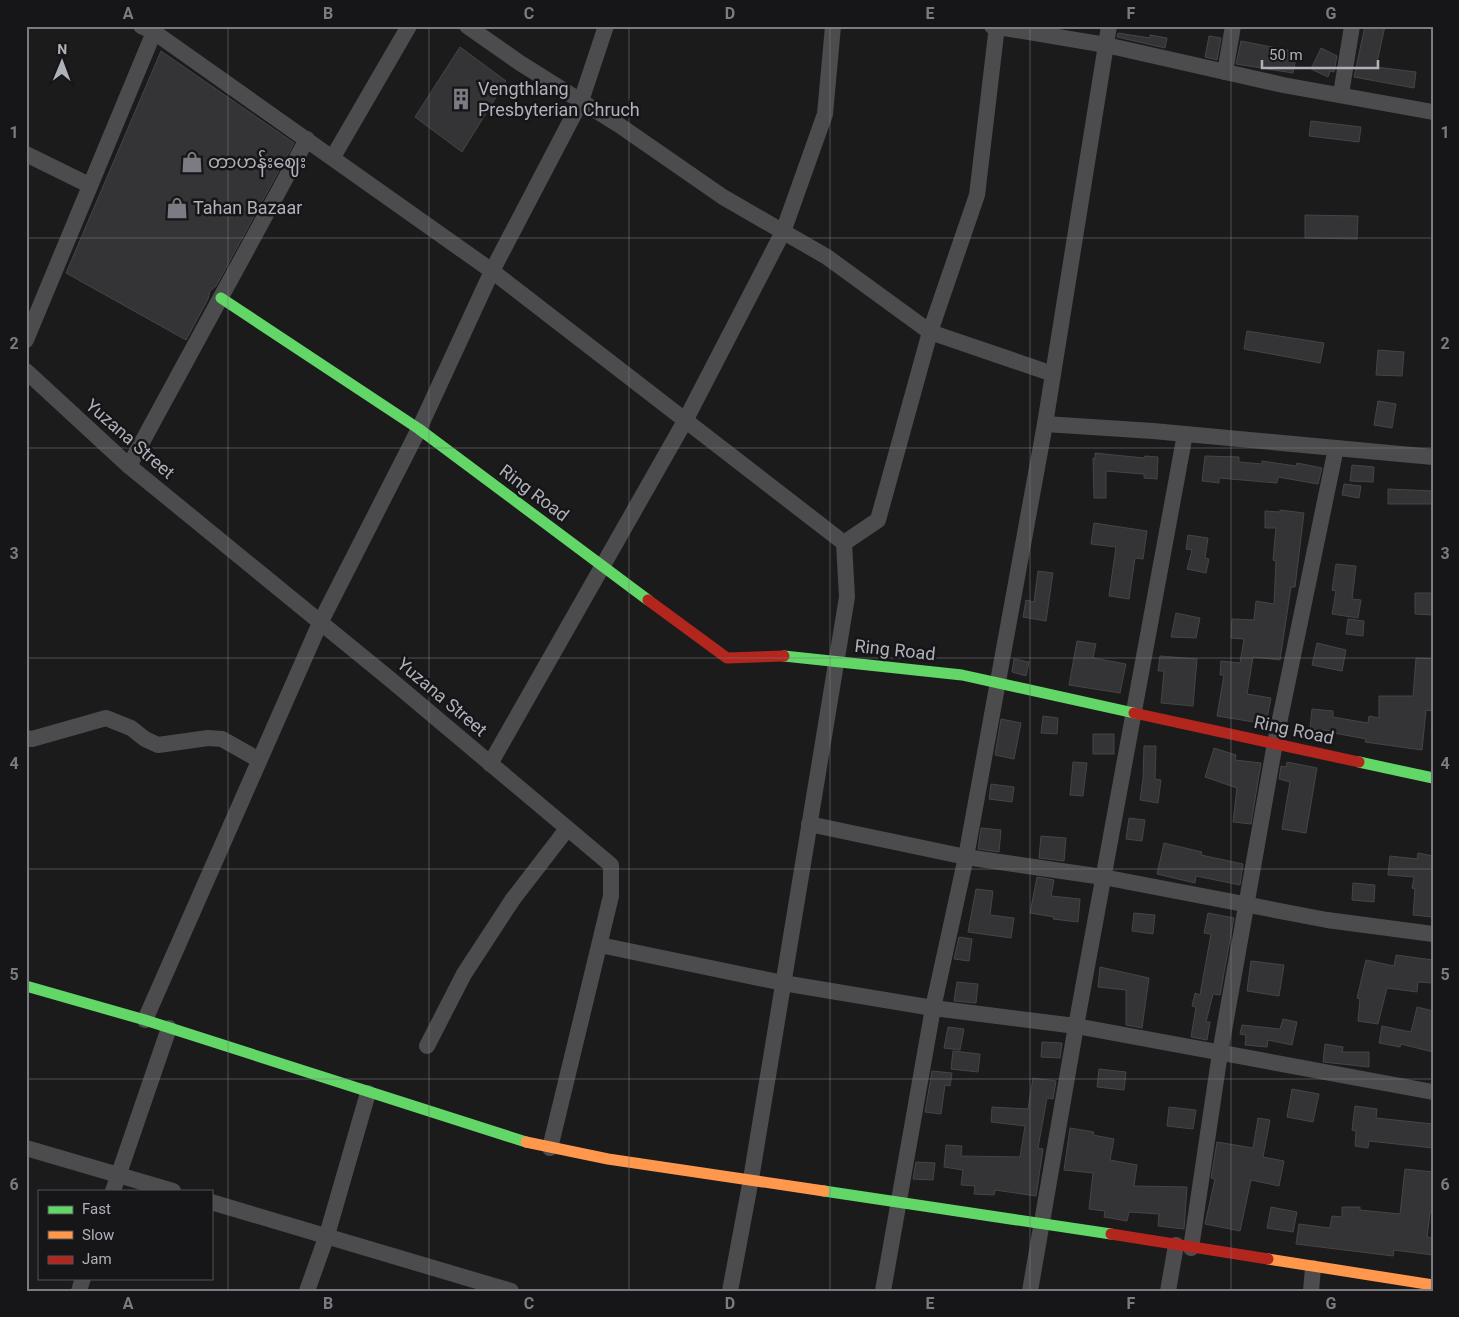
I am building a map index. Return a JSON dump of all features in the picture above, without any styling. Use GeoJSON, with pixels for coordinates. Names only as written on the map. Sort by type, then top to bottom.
{"type":"FeatureCollection","features":[{"type":"Feature","properties":{"kind":"main road","name":"Ring Road"},"geometry":{"type":"LineString","coordinates":[[221,298],[419,429],[727,658],[790,656],[962,675],[1433,778]]}},
{"type":"Feature","properties":{"kind":"main road"},"geometry":{"type":"LineString","coordinates":[[26,986],[145,1020],[368,1093],[517,1140],[550,1148],[900,1203],[1042,1223],[1433,1286]]}},
{"type":"Feature","properties":{"kind":"street"},"geometry":{"type":"LineString","coordinates":[[333,157],[409,26]]}},
{"type":"Feature","properties":{"kind":"street"},"geometry":{"type":"LineString","coordinates":[[467,26],[619,124],[723,197],[827,257],[930,332],[1053,374]]}},
{"type":"Feature","properties":{"kind":"street"},"geometry":{"type":"LineString","coordinates":[[145,1020],[320,623],[419,429],[492,271],[581,101],[606,26]]}},
{"type":"Feature","properties":{"kind":"street"},"geometry":{"type":"LineString","coordinates":[[490,764],[685,421],[783,232],[825,114],[833,26]]}},
{"type":"Feature","properties":{"kind":"street"},"geometry":{"type":"LineString","coordinates":[[992,26],[1106,45],[1283,85],[1433,112]]}},
{"type":"Feature","properties":{"kind":"street"},"geometry":{"type":"LineString","coordinates":[[883,1291],[933,1008],[966,857],[996,682],[1046,424],[1109,26]]}},
{"type":"Feature","properties":{"kind":"street"},"geometry":{"type":"LineString","coordinates":[[1225,72],[1233,26]]}},
{"type":"Feature","properties":{"kind":"street"},"geometry":{"type":"LineString","coordinates":[[1341,94],[1352,26]]}},
{"type":"Feature","properties":{"kind":"street"},"geometry":{"type":"LineString","coordinates":[[844,543],[878,520],[930,332],[977,195],[997,27]]}},
{"type":"Feature","properties":{"kind":"street"},"geometry":{"type":"LineString","coordinates":[[26,340],[89,184],[147,29],[333,157],[492,271],[844,543],[848,597],[751,1179],[730,1291]]}},
{"type":"Feature","properties":{"kind":"street"},"geometry":{"type":"LineString","coordinates":[[129,466],[307,139]]}},
{"type":"Feature","properties":{"kind":"street"},"geometry":{"type":"LineString","coordinates":[[26,154],[89,184]]}},
{"type":"Feature","properties":{"kind":"street","name":"Yuzana Street"},"geometry":{"type":"LineString","coordinates":[[26,372],[129,466],[611,866],[612,896],[550,1148]]}},
{"type":"Feature","properties":{"kind":"street"},"geometry":{"type":"LineString","coordinates":[[1046,424],[1185,434],[1433,457]]}},
{"type":"Feature","properties":{"kind":"street"},"geometry":{"type":"LineString","coordinates":[[1030,1291],[1076,1026],[1185,434]]}},
{"type":"Feature","properties":{"kind":"street"},"geometry":{"type":"LineString","coordinates":[[1168,1291],[1183,1246],[1220,1053],[1275,743],[1336,448]]}},
{"type":"Feature","properties":{"kind":"street"},"geometry":{"type":"LineString","coordinates":[[26,738],[32,739],[106,718],[131,728],[145,740],[158,745],[208,738],[222,740],[260,760]]}},
{"type":"Feature","properties":{"kind":"street"},"geometry":{"type":"LineString","coordinates":[[809,824],[966,857],[1103,877],[1327,920],[1433,934]]}},
{"type":"Feature","properties":{"kind":"street"},"geometry":{"type":"LineString","coordinates":[[428,1046],[464,974],[513,899],[567,829]]}},
{"type":"Feature","properties":{"kind":"street"},"geometry":{"type":"LineString","coordinates":[[600,945],[783,983],[933,1008],[1076,1026],[1433,1092]]}},
{"type":"Feature","properties":{"kind":"street"},"geometry":{"type":"LineString","coordinates":[[113,1190],[168,1028]]}},
{"type":"Feature","properties":{"kind":"street"},"geometry":{"type":"LineString","coordinates":[[307,1291],[327,1235],[368,1093]]}},
{"type":"Feature","properties":{"kind":"street"},"geometry":{"type":"LineString","coordinates":[[26,1148],[170,1190]]}},
{"type":"Feature","properties":{"kind":"street"},"geometry":{"type":"LineString","coordinates":[[212,1202],[511,1291]]}},
{"type":"Feature","properties":{"kind":"street"},"geometry":{"type":"LineString","coordinates":[[1311,1291],[1313,1268]]}},
{"type":"Feature","properties":{"kind":"building"},"geometry":{"type":"Polygon","coordinates":[[[1365,26],[1385,26],[1376,67],[1416,72],[1414,88],[1354,77],[1365,26]]]}},
{"type":"Feature","properties":{"kind":"building"},"geometry":{"type":"Polygon","coordinates":[[[1118,33],[1150,38],[1150,35],[1167,38],[1165,48],[1117,37],[1118,33]]]}},
{"type":"Feature","properties":{"kind":"building"},"geometry":{"type":"Polygon","coordinates":[[[1209,36],[1221,38],[1217,60],[1205,57],[1209,36]]]}},
{"type":"Feature","properties":{"kind":"building"},"geometry":{"type":"Polygon","coordinates":[[[1241,41],[1297,52],[1293,73],[1236,64],[1241,41]]]}},
{"type":"Feature","properties":{"kind":"building","name":"Vengthlang Presbyterian Chruch"},"geometry":{"type":"Polygon","coordinates":[[[460,47],[506,81],[462,152],[415,117],[460,47]]]}},
{"type":"Feature","properties":{"kind":"building"},"geometry":{"type":"Polygon","coordinates":[[[1321,48],[1337,56],[1334,72],[1330,71],[1328,77],[1311,69],[1321,48]]]}},
{"type":"Feature","properties":{"kind":"building","name":"Tahan Bazaar"},"geometry":{"type":"Polygon","coordinates":[[[161,51],[294,143],[216,286],[210,291],[208,299],[186,340],[66,273],[161,51]]]}},
{"type":"Feature","properties":{"kind":"building"},"geometry":{"type":"Polygon","coordinates":[[[1311,121],[1361,127],[1359,142],[1309,136],[1311,121]]]}},
{"type":"Feature","properties":{"kind":"building"},"geometry":{"type":"Polygon","coordinates":[[[1305,215],[1358,216],[1357,239],[1305,238],[1305,215]]]}},
{"type":"Feature","properties":{"kind":"building"},"geometry":{"type":"Polygon","coordinates":[[[1247,331],[1324,343],[1320,363],[1244,349],[1247,331]]]}},
{"type":"Feature","properties":{"kind":"building"},"geometry":{"type":"Polygon","coordinates":[[[1378,350],[1404,352],[1402,376],[1376,375],[1378,350]]]}},
{"type":"Feature","properties":{"kind":"building"},"geometry":{"type":"Polygon","coordinates":[[[1378,401],[1396,404],[1392,428],[1374,425],[1378,401]]]}},
{"type":"Feature","properties":{"kind":"building"},"geometry":{"type":"Polygon","coordinates":[[[1095,453],[1144,458],[1145,456],[1158,457],[1157,479],[1144,478],[1144,474],[1106,471],[1106,498],[1094,498],[1093,458],[1095,459],[1095,453]]]}},
{"type":"Feature","properties":{"kind":"building"},"geometry":{"type":"Polygon","coordinates":[[[1205,456],[1239,457],[1239,462],[1262,464],[1262,461],[1296,466],[1297,463],[1322,468],[1318,484],[1278,477],[1277,483],[1219,478],[1219,483],[1202,481],[1205,456]]]}},
{"type":"Feature","properties":{"kind":"building"},"geometry":{"type":"Polygon","coordinates":[[[1352,465],[1374,467],[1373,482],[1350,481],[1352,465]]]}},
{"type":"Feature","properties":{"kind":"building"},"geometry":{"type":"Polygon","coordinates":[[[1344,484],[1361,486],[1359,498],[1342,495],[1344,484]]]}},
{"type":"Feature","properties":{"kind":"building"},"geometry":{"type":"Polygon","coordinates":[[[1388,489],[1433,491],[1433,504],[1388,504],[1388,489]]]}},
{"type":"Feature","properties":{"kind":"building"},"geometry":{"type":"Polygon","coordinates":[[[1280,510],[1304,513],[1295,587],[1291,587],[1280,660],[1253,657],[1247,694],[1271,698],[1266,724],[1217,716],[1224,675],[1220,675],[1221,661],[1240,663],[1244,639],[1231,638],[1232,619],[1254,620],[1256,601],[1274,604],[1276,561],[1273,560],[1276,528],[1265,528],[1265,511],[1280,512],[1280,510]]]}},
{"type":"Feature","properties":{"kind":"building"},"geometry":{"type":"Polygon","coordinates":[[[1094,523],[1147,531],[1143,559],[1135,558],[1129,599],[1109,596],[1116,547],[1091,544],[1094,523]]]}},
{"type":"Feature","properties":{"kind":"building"},"geometry":{"type":"Polygon","coordinates":[[[1188,535],[1208,538],[1205,558],[1209,559],[1206,573],[1187,569],[1192,550],[1186,549],[1188,535]]]}},
{"type":"Feature","properties":{"kind":"building"},"geometry":{"type":"Polygon","coordinates":[[[1336,564],[1356,566],[1352,599],[1361,600],[1358,618],[1332,614],[1336,591],[1332,590],[1336,564]]]}},
{"type":"Feature","properties":{"kind":"building"},"geometry":{"type":"Polygon","coordinates":[[[1038,571],[1053,573],[1046,621],[1023,617],[1026,600],[1034,602],[1038,571]]]}},
{"type":"Feature","properties":{"kind":"building"},"geometry":{"type":"Polygon","coordinates":[[[1415,593],[1433,593],[1433,615],[1415,614],[1415,593]]]}},
{"type":"Feature","properties":{"kind":"building"},"geometry":{"type":"Polygon","coordinates":[[[1176,613],[1200,618],[1196,638],[1171,637],[1176,613]]]}},
{"type":"Feature","properties":{"kind":"building"},"geometry":{"type":"Polygon","coordinates":[[[1348,619],[1364,621],[1363,636],[1346,634],[1348,619]]]}},
{"type":"Feature","properties":{"kind":"building"},"geometry":{"type":"Polygon","coordinates":[[[1077,641],[1096,644],[1093,658],[1126,664],[1120,693],[1069,685],[1077,641]]]}},
{"type":"Feature","properties":{"kind":"building"},"geometry":{"type":"Polygon","coordinates":[[[1317,643],[1346,650],[1342,671],[1312,665],[1317,643]]]}},
{"type":"Feature","properties":{"kind":"building"},"geometry":{"type":"Polygon","coordinates":[[[1160,656],[1197,659],[1193,706],[1161,703],[1164,671],[1158,671],[1160,656]]]}},
{"type":"Feature","properties":{"kind":"building"},"geometry":{"type":"Polygon","coordinates":[[[1416,658],[1433,659],[1433,711],[1426,710],[1422,750],[1365,742],[1366,739],[1334,733],[1335,731],[1310,729],[1312,709],[1333,711],[1333,717],[1368,723],[1369,716],[1379,718],[1379,696],[1413,696],[1416,658]]]}},
{"type":"Feature","properties":{"kind":"building"},"geometry":{"type":"Polygon","coordinates":[[[1014,659],[1029,662],[1026,676],[1012,672],[1014,659]]]}},
{"type":"Feature","properties":{"kind":"building"},"geometry":{"type":"Polygon","coordinates":[[[1043,716],[1058,718],[1057,734],[1041,733],[1043,716]]]}},
{"type":"Feature","properties":{"kind":"building"},"geometry":{"type":"Polygon","coordinates":[[[1001,719],[1021,723],[1014,759],[995,755],[1001,719]]]}},
{"type":"Feature","properties":{"kind":"building"},"geometry":{"type":"Polygon","coordinates":[[[1093,734],[1114,734],[1114,754],[1093,754],[1093,734]]]}},
{"type":"Feature","properties":{"kind":"building"},"geometry":{"type":"Polygon","coordinates":[[[1144,746],[1156,746],[1155,779],[1161,780],[1158,803],[1140,800],[1144,746]]]}},
{"type":"Feature","properties":{"kind":"building"},"geometry":{"type":"Polygon","coordinates":[[[1214,748],[1236,755],[1235,760],[1261,763],[1251,824],[1233,822],[1237,788],[1205,777],[1214,748]]]}},
{"type":"Feature","properties":{"kind":"building"},"geometry":{"type":"Polygon","coordinates":[[[1073,762],[1087,763],[1083,796],[1070,795],[1073,762]]]}},
{"type":"Feature","properties":{"kind":"building"},"geometry":{"type":"Polygon","coordinates":[[[1287,762],[1317,768],[1306,833],[1282,829],[1290,782],[1279,779],[1281,766],[1286,767],[1287,762]]]}},
{"type":"Feature","properties":{"kind":"building"},"geometry":{"type":"Polygon","coordinates":[[[991,784],[1014,787],[1012,802],[989,799],[991,784]]]}},
{"type":"Feature","properties":{"kind":"building"},"geometry":{"type":"Polygon","coordinates":[[[1129,818],[1145,820],[1142,841],[1126,839],[1129,818]]]}},
{"type":"Feature","properties":{"kind":"building"},"geometry":{"type":"Polygon","coordinates":[[[981,828],[1001,830],[999,852],[978,849],[981,828]]]}},
{"type":"Feature","properties":{"kind":"building"},"geometry":{"type":"Polygon","coordinates":[[[1041,836],[1066,838],[1064,861],[1039,858],[1041,836]]]}},
{"type":"Feature","properties":{"kind":"building"},"geometry":{"type":"Polygon","coordinates":[[[1164,843],[1202,852],[1201,855],[1243,864],[1240,885],[1196,876],[1195,883],[1157,874],[1164,843]]]}},
{"type":"Feature","properties":{"kind":"building"},"geometry":{"type":"Polygon","coordinates":[[[1418,853],[1433,856],[1432,917],[1413,915],[1415,889],[1412,888],[1414,877],[1388,875],[1390,856],[1417,859],[1418,853]]]}},
{"type":"Feature","properties":{"kind":"building"},"geometry":{"type":"Polygon","coordinates":[[[1037,877],[1054,880],[1051,896],[1080,899],[1078,922],[1053,919],[1054,917],[1030,913],[1037,877]]]}},
{"type":"Feature","properties":{"kind":"building"},"geometry":{"type":"Polygon","coordinates":[[[1353,883],[1375,885],[1374,902],[1352,900],[1353,883]]]}},
{"type":"Feature","properties":{"kind":"building"},"geometry":{"type":"Polygon","coordinates":[[[976,889],[993,891],[990,915],[1014,918],[1011,938],[968,932],[976,889]]]}},
{"type":"Feature","properties":{"kind":"building"},"geometry":{"type":"Polygon","coordinates":[[[1134,913],[1155,915],[1153,934],[1132,931],[1134,913]]]}},
{"type":"Feature","properties":{"kind":"building"},"geometry":{"type":"Polygon","coordinates":[[[1208,913],[1234,918],[1220,995],[1213,994],[1206,1022],[1210,1022],[1207,1040],[1191,1037],[1196,1007],[1192,1006],[1195,993],[1200,995],[1211,934],[1204,933],[1208,913]]]}},
{"type":"Feature","properties":{"kind":"building"},"geometry":{"type":"Polygon","coordinates":[[[959,937],[972,939],[969,961],[954,959],[959,937]]]}},
{"type":"Feature","properties":{"kind":"building"},"geometry":{"type":"Polygon","coordinates":[[[1396,955],[1433,960],[1433,983],[1418,982],[1417,992],[1387,988],[1378,1024],[1358,1021],[1360,999],[1357,998],[1366,960],[1394,966],[1396,955]]]}},
{"type":"Feature","properties":{"kind":"building"},"geometry":{"type":"Polygon","coordinates":[[[1251,961],[1284,965],[1279,996],[1247,991],[1251,961]]]}},
{"type":"Feature","properties":{"kind":"building"},"geometry":{"type":"Polygon","coordinates":[[[1100,967],[1149,978],[1142,1028],[1126,1025],[1126,990],[1098,987],[1100,967]]]}},
{"type":"Feature","properties":{"kind":"building"},"geometry":{"type":"Polygon","coordinates":[[[957,982],[978,984],[976,1003],[954,1001],[957,982]]]}},
{"type":"Feature","properties":{"kind":"building"},"geometry":{"type":"Polygon","coordinates":[[[1417,1007],[1433,1011],[1433,1052],[1401,1044],[1400,1047],[1379,1043],[1382,1026],[1411,1032],[1417,1007]]]}},
{"type":"Feature","properties":{"kind":"building"},"geometry":{"type":"Polygon","coordinates":[[[1283,1019],[1297,1022],[1292,1045],[1268,1040],[1267,1047],[1245,1045],[1246,1035],[1240,1034],[1242,1025],[1280,1029],[1283,1019]]]}},
{"type":"Feature","properties":{"kind":"building"},"geometry":{"type":"Polygon","coordinates":[[[948,1027],[964,1029],[960,1050],[944,1048],[948,1027]]]}},
{"type":"Feature","properties":{"kind":"building"},"geometry":{"type":"Polygon","coordinates":[[[1042,1042],[1062,1043],[1060,1058],[1041,1057],[1042,1042]]]}},
{"type":"Feature","properties":{"kind":"building"},"geometry":{"type":"Polygon","coordinates":[[[1325,1044],[1343,1047],[1342,1052],[1369,1052],[1369,1067],[1323,1062],[1325,1044]]]}},
{"type":"Feature","properties":{"kind":"building"},"geometry":{"type":"Polygon","coordinates":[[[953,1051],[980,1054],[978,1072],[951,1069],[953,1051]]]}},
{"type":"Feature","properties":{"kind":"building"},"geometry":{"type":"Polygon","coordinates":[[[1099,1069],[1126,1072],[1124,1090],[1097,1087],[1099,1069]]]}},
{"type":"Feature","properties":{"kind":"building"},"geometry":{"type":"Polygon","coordinates":[[[932,1071],[952,1073],[950,1086],[945,1085],[941,1114],[925,1112],[932,1071]]]}},
{"type":"Feature","properties":{"kind":"building"},"geometry":{"type":"Polygon","coordinates":[[[1033,1078],[1056,1081],[1053,1099],[1047,1098],[1038,1148],[1043,1149],[1036,1196],[995,1190],[994,1195],[974,1194],[975,1186],[961,1185],[963,1170],[944,1167],[946,1145],[962,1146],[961,1156],[1020,1157],[1025,1126],[991,1122],[992,1107],[1028,1109],[1033,1078]]]}},
{"type":"Feature","properties":{"kind":"building"},"geometry":{"type":"Polygon","coordinates":[[[1292,1089],[1319,1094],[1313,1122],[1287,1117],[1292,1089]]]}},
{"type":"Feature","properties":{"kind":"building"},"geometry":{"type":"Polygon","coordinates":[[[1355,1106],[1377,1109],[1376,1118],[1433,1124],[1433,1148],[1369,1141],[1368,1148],[1355,1146],[1356,1131],[1352,1130],[1355,1106]]]}},
{"type":"Feature","properties":{"kind":"building"},"geometry":{"type":"Polygon","coordinates":[[[1169,1107],[1196,1110],[1193,1129],[1167,1126],[1169,1107]]]}},
{"type":"Feature","properties":{"kind":"building"},"geometry":{"type":"Polygon","coordinates":[[[1258,1118],[1270,1120],[1263,1157],[1284,1161],[1279,1186],[1251,1180],[1240,1231],[1205,1224],[1215,1179],[1211,1178],[1217,1142],[1253,1148],[1258,1118]]]}},
{"type":"Feature","properties":{"kind":"building"},"geometry":{"type":"Polygon","coordinates":[[[1070,1128],[1094,1132],[1093,1135],[1114,1139],[1110,1160],[1137,1165],[1134,1186],[1187,1187],[1184,1229],[1158,1226],[1159,1214],[1129,1212],[1127,1221],[1104,1217],[1105,1211],[1089,1209],[1093,1173],[1064,1170],[1070,1128]]]}},
{"type":"Feature","properties":{"kind":"building"},"geometry":{"type":"Polygon","coordinates":[[[916,1162],[935,1163],[933,1180],[913,1179],[916,1162]]]}},
{"type":"Feature","properties":{"kind":"building"},"geometry":{"type":"Polygon","coordinates":[[[1405,1169],[1433,1172],[1433,1213],[1430,1212],[1427,1237],[1433,1238],[1433,1255],[1394,1250],[1393,1256],[1296,1244],[1299,1224],[1330,1228],[1332,1216],[1342,1217],[1342,1207],[1360,1207],[1360,1210],[1400,1214],[1405,1169]]]}},
{"type":"Feature","properties":{"kind":"building"},"geometry":{"type":"Polygon","coordinates":[[[1271,1207],[1297,1212],[1293,1232],[1267,1228],[1271,1207]]]}},
{"type":"Feature","properties":{"kind":"traffic: fast"},"geometry":{"type":"LineString","coordinates":[[221,298],[419,429],[648,600]]}},
{"type":"Feature","properties":{"kind":"traffic: fast"},"geometry":{"type":"LineString","coordinates":[[784,656],[962,675],[1134,713]]}},
{"type":"Feature","properties":{"kind":"traffic: fast"},"geometry":{"type":"LineString","coordinates":[[1359,762],[1433,778]]}},
{"type":"Feature","properties":{"kind":"traffic: fast"},"geometry":{"type":"LineString","coordinates":[[26,986],[145,1020],[526,1142]]}},
{"type":"Feature","properties":{"kind":"traffic: fast"},"geometry":{"type":"LineString","coordinates":[[824,1191],[1111,1234]]}},
{"type":"Feature","properties":{"kind":"traffic: slow"},"geometry":{"type":"LineString","coordinates":[[526,1142],[608,1159],[824,1191]]}},
{"type":"Feature","properties":{"kind":"traffic: slow"},"geometry":{"type":"LineString","coordinates":[[1268,1259],[1433,1285]]}},
{"type":"Feature","properties":{"kind":"traffic: jam"},"geometry":{"type":"LineString","coordinates":[[648,600],[727,658],[784,656]]}},
{"type":"Feature","properties":{"kind":"traffic: jam"},"geometry":{"type":"LineString","coordinates":[[1134,713],[1359,762]]}},
{"type":"Feature","properties":{"kind":"traffic: jam"},"geometry":{"type":"LineString","coordinates":[[1111,1234],[1268,1259]]}},
{"type":"Feature","properties":{"kind":"place","name":"Vengthlang Presbyterian Chruch"},"geometry":{"type":"Point","coordinates":[461,99]}},
{"type":"Feature","properties":{"kind":"place","name":"တာဟန်းဈေး"},"geometry":{"type":"Point","coordinates":[192,162]}},
{"type":"Feature","properties":{"kind":"place","name":"Tahan Bazaar"},"geometry":{"type":"Point","coordinates":[177,208]}}]}
